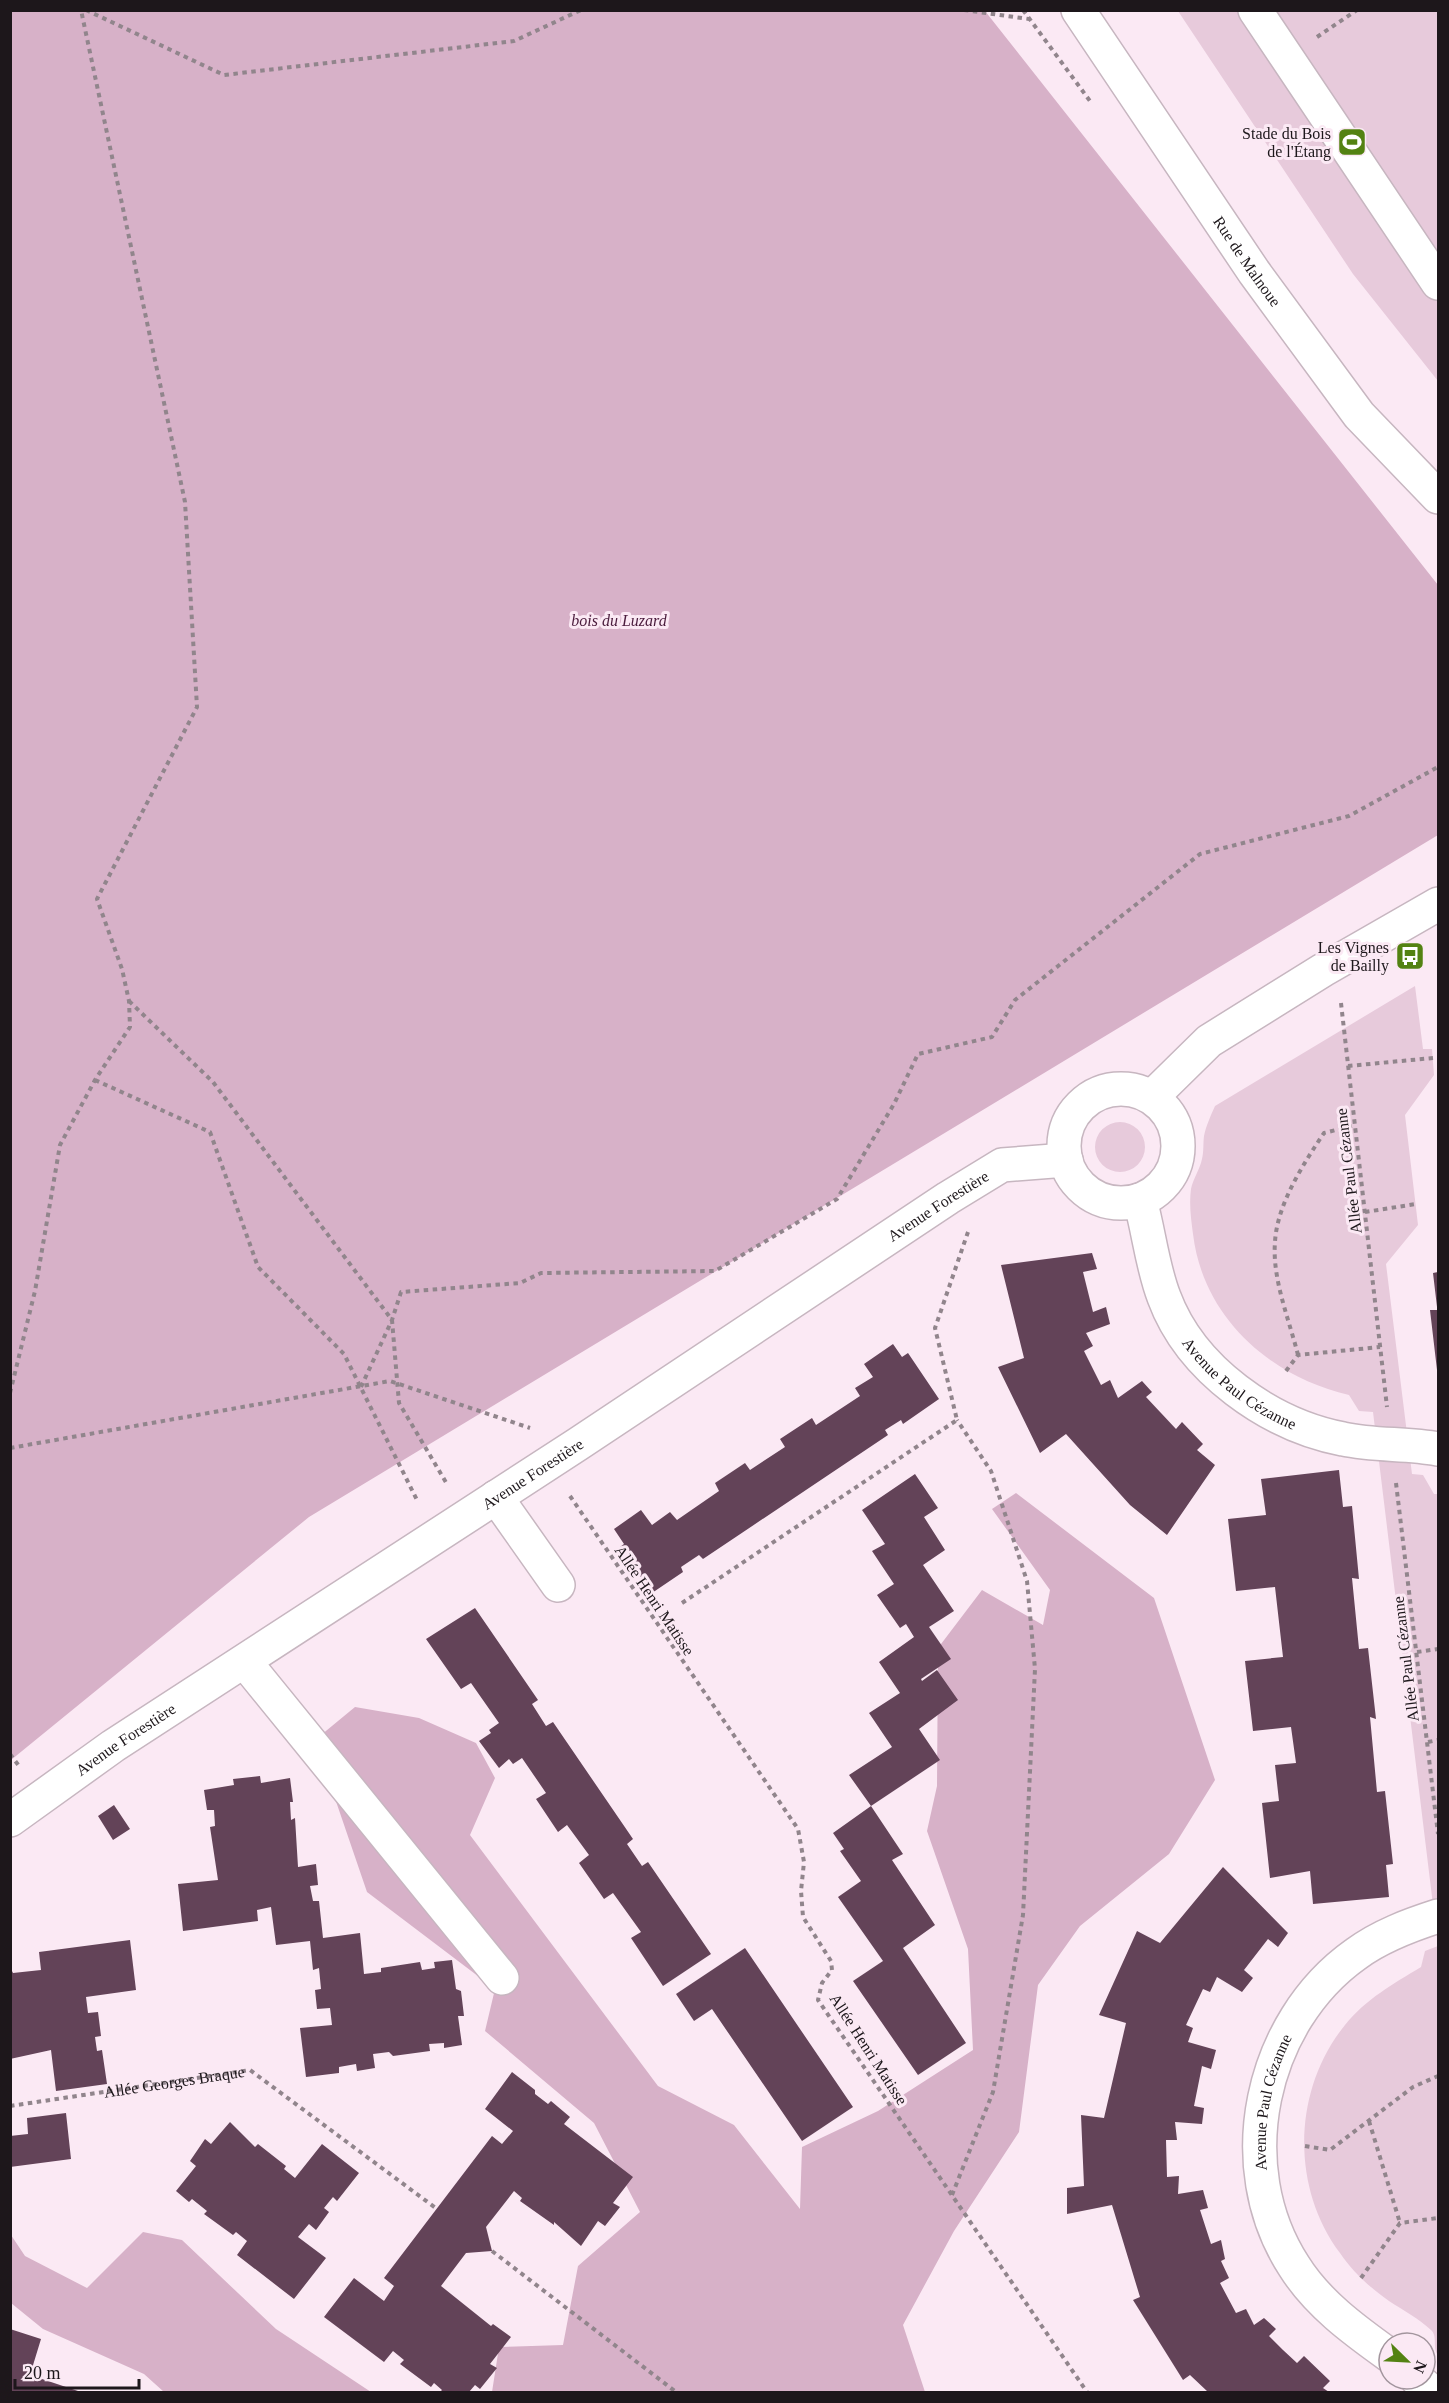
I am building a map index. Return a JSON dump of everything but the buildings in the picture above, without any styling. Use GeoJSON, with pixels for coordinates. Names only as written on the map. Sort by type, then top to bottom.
{"type":"FeatureCollection","features":[{"type":"Feature","properties":{"kind":"street","name":"Rue de Malnoue"},"geometry":{"type":"LineString","coordinates":[[1078,10],[1254,272],[1352,405],[1438,496]]}},
{"type":"Feature","properties":{"kind":"street"},"geometry":{"type":"LineString","coordinates":[[1255,10],[1438,283]]}},
{"type":"Feature","properties":{"kind":"street"},"geometry":{"type":"LineString","coordinates":[[1152,1097],[1209,1041],[1323,970],[1438,904]]}},
{"type":"Feature","properties":{"kind":"street"},"geometry":{"type":"LineString","coordinates":[[1115,1089],[1134,1090],[1152,1097],[1166,1109],[1175,1125],[1179,1143],[1177,1161],[1168,1178],[1156,1191],[1140,1200],[1122,1203],[1102,1200],[1086,1191],[1073,1177],[1066,1160],[1064,1140],[1069,1121],[1080,1106],[1096,1094],[1115,1089]]}},
{"type":"Feature","properties":{"kind":"street","name":"Avenue Forestière"},"geometry":{"type":"LineString","coordinates":[[10,1820],[113,1746],[578,1444],[948,1198],[1002,1165],[1066,1160]]}},
{"type":"Feature","properties":{"kind":"street","name":"Avenue Paul Cézanne"},"geometry":{"type":"LineString","coordinates":[[1140,1200],[1164,1298],[1182,1332],[1237,1392],[1272,1416],[1304,1430],[1344,1440],[1438,1449]]}},
{"type":"Feature","properties":{"kind":"street"},"geometry":{"type":"LineString","coordinates":[[496,1497],[558,1585]]}},
{"type":"Feature","properties":{"kind":"street"},"geometry":{"type":"LineString","coordinates":[[245,1662],[502,1978]]}},
{"type":"Feature","properties":{"kind":"street","name":"Avenue Paul Cézanne"},"geometry":{"type":"LineString","coordinates":[[1377,2345],[1322,2301],[1293,2266],[1270,2217],[1263,2182],[1260,2125],[1273,2063],[1287,2034],[1334,1971],[1357,1953],[1387,1936],[1438,1916]]}},
{"type":"Feature","properties":{"kind":"path"},"geometry":{"type":"LineString","coordinates":[[10,1393],[36,1291],[60,1145],[95,1080],[130,1027],[129,1001],[122,969],[97,899],[197,707],[184,502],[81,10]]}},
{"type":"Feature","properties":{"kind":"path"},"geometry":{"type":"LineString","coordinates":[[86,10],[224,75],[514,41],[580,10]]}},
{"type":"Feature","properties":{"kind":"path"},"geometry":{"type":"LineString","coordinates":[[964,10],[1029,19]]}},
{"type":"Feature","properties":{"kind":"path"},"geometry":{"type":"LineString","coordinates":[[1287,58],[1357,10]]}},
{"type":"Feature","properties":{"kind":"path"},"geometry":{"type":"LineString","coordinates":[[360,1386],[392,1320],[401,1292],[520,1283],[541,1272],[715,1271],[837,1199],[894,1104],[918,1054],[992,1036],[1016,1000],[1200,854],[1348,816],[1438,767]]}},
{"type":"Feature","properties":{"kind":"path"},"geometry":{"type":"LineString","coordinates":[[129,1001],[213,1082],[392,1320],[399,1403],[466,1516]]}},
{"type":"Feature","properties":{"kind":"path","name":"Allée Paul Cézanne"},"geometry":{"type":"LineString","coordinates":[[1298,1355],[1380,1347],[1344,1027]]}},
{"type":"Feature","properties":{"kind":"path"},"geometry":{"type":"LineString","coordinates":[[1348,1066],[1433,1058]]}},
{"type":"Feature","properties":{"kind":"path"},"geometry":{"type":"LineString","coordinates":[[95,1080],[210,1132],[258,1267],[344,1354],[435,1537]]}},
{"type":"Feature","properties":{"kind":"path"},"geometry":{"type":"LineString","coordinates":[[1286,1371],[1298,1355],[1278,1282],[1275,1241],[1285,1204],[1298,1174],[1324,1133],[1355,1125]]}},
{"type":"Feature","properties":{"kind":"path"},"geometry":{"type":"LineString","coordinates":[[948,1198],[968,1230],[934,1328],[957,1420],[991,1472],[1027,1581],[1035,1669],[1023,1915],[993,2092],[952,2195]]}},
{"type":"Feature","properties":{"kind":"path"},"geometry":{"type":"LineString","coordinates":[[1365,1212],[1416,1204]]}},
{"type":"Feature","properties":{"kind":"path"},"geometry":{"type":"LineString","coordinates":[[10,1448],[390,1381],[578,1444]]}},
{"type":"Feature","properties":{"kind":"path","name":"Allée Henri Matisse"},"geometry":{"type":"LineString","coordinates":[[682,1603],[957,1420]]}},
{"type":"Feature","properties":{"kind":"path","name":"Allée Henri Matisse"},"geometry":{"type":"LineString","coordinates":[[547,1463],[798,1829],[804,1862],[801,1891],[803,1917],[831,1961],[832,1970],[822,1983],[818,2000],[1087,2392]]}},
{"type":"Feature","properties":{"kind":"path","name":"Allée Paul Cézanne"},"geometry":{"type":"LineString","coordinates":[[1396,1482],[1438,1834]]}},
{"type":"Feature","properties":{"kind":"path"},"geometry":{"type":"LineString","coordinates":[[1417,1652],[1438,1649]]}},
{"type":"Feature","properties":{"kind":"path"},"geometry":{"type":"LineString","coordinates":[[1427,1742],[1438,1740]]}},
{"type":"Feature","properties":{"kind":"path","name":"Allée Georges Braque"},"geometry":{"type":"LineString","coordinates":[[10,2106],[250,2070],[437,2210]]}},
{"type":"Feature","properties":{"kind":"path"},"geometry":{"type":"LineString","coordinates":[[1305,2145],[1330,2150],[1413,2087],[1438,2076]]}},
{"type":"Feature","properties":{"kind":"path"},"geometry":{"type":"LineString","coordinates":[[1369,2121],[1400,2223]]}},
{"type":"Feature","properties":{"kind":"path"},"geometry":{"type":"LineString","coordinates":[[1361,2278],[1400,2223],[1438,2218]]}},
{"type":"Feature","properties":{"kind":"path"},"geometry":{"type":"LineString","coordinates":[[492,2252],[676,2392]]}},
{"type":"Feature","properties":{"kind":"shaded area","name":"Stade du Bois de l'Étang"},"geometry":{"type":"Polygon","coordinates":[[[1178,11],[1438,11],[1438,381],[1353,274],[1178,11]]]}},
{"type":"Feature","properties":{"kind":"shaded area"},"geometry":{"type":"Polygon","coordinates":[[[1415,986],[1423,1049],[1432,1049],[1434,1075],[1405,1115],[1418,1225],[1386,1264],[1412,1474],[1423,1475],[1434,1494],[1438,1494],[1438,1946],[1373,1412],[1359,1411],[1349,1395],[1293,1374],[1268,1358],[1226,1317],[1211,1292],[1199,1264],[1190,1206],[1191,1189],[1202,1159],[1205,1132],[1215,1106],[1415,986]]]}},
{"type":"Feature","properties":{"kind":"shaded area"},"geometry":{"type":"Polygon","coordinates":[[[1120,1122],[1138,1129],[1145,1147],[1138,1165],[1120,1172],[1102,1165],[1095,1147],[1102,1129],[1120,1122]]]}},
{"type":"Feature","properties":{"kind":"shaded area"},"geometry":{"type":"Polygon","coordinates":[[[1438,1946],[1438,2355],[1437,2331],[1432,2331],[1361,2278],[1345,2260],[1324,2227],[1312,2198],[1306,2168],[1304,2138],[1307,2108],[1315,2078],[1328,2050],[1353,2016],[1390,1986],[1421,1967],[1425,1951],[1438,1946]]]}},
{"type":"Feature","properties":{"kind":"green space","name":"bois du Luzard"},"geometry":{"type":"Polygon","coordinates":[[[11,10],[985,11],[1438,585],[1438,835],[309,1517],[11,1760],[11,10]]]}},
{"type":"Feature","properties":{"kind":"green space"},"geometry":{"type":"Polygon","coordinates":[[[1016,1493],[1154,1598],[1215,1780],[1169,1854],[1080,1926],[1038,1985],[1019,2132],[954,2231],[903,2325],[925,2392],[492,2392],[499,2347],[563,2345],[578,2266],[640,2212],[594,2123],[485,2031],[495,1989],[367,1892],[315,1740],[355,1707],[419,1718],[476,1743],[495,1778],[470,1835],[658,2086],[734,2125],[800,2209],[802,2147],[878,2111],[973,2050],[968,1949],[927,1831],[937,1786],[938,1648],[982,1590],[1043,1625],[1050,1590],[992,1509],[1016,1493]]]}},
{"type":"Feature","properties":{"kind":"green space"},"geometry":{"type":"Polygon","coordinates":[[[143,2232],[182,2240],[276,2329],[371,2392],[164,2392],[144,2374],[43,2329],[11,2303],[11,2235],[25,2256],[87,2288],[143,2232]]]}},
{"type":"Feature","properties":{"kind":"place","name":"Stade du Bois de l'Étang"},"geometry":{"type":"Point","coordinates":[1352,142]}},
{"type":"Feature","properties":{"kind":"place","name":"Les Vignes de Bailly"},"geometry":{"type":"Point","coordinates":[1410,956]}}]}
